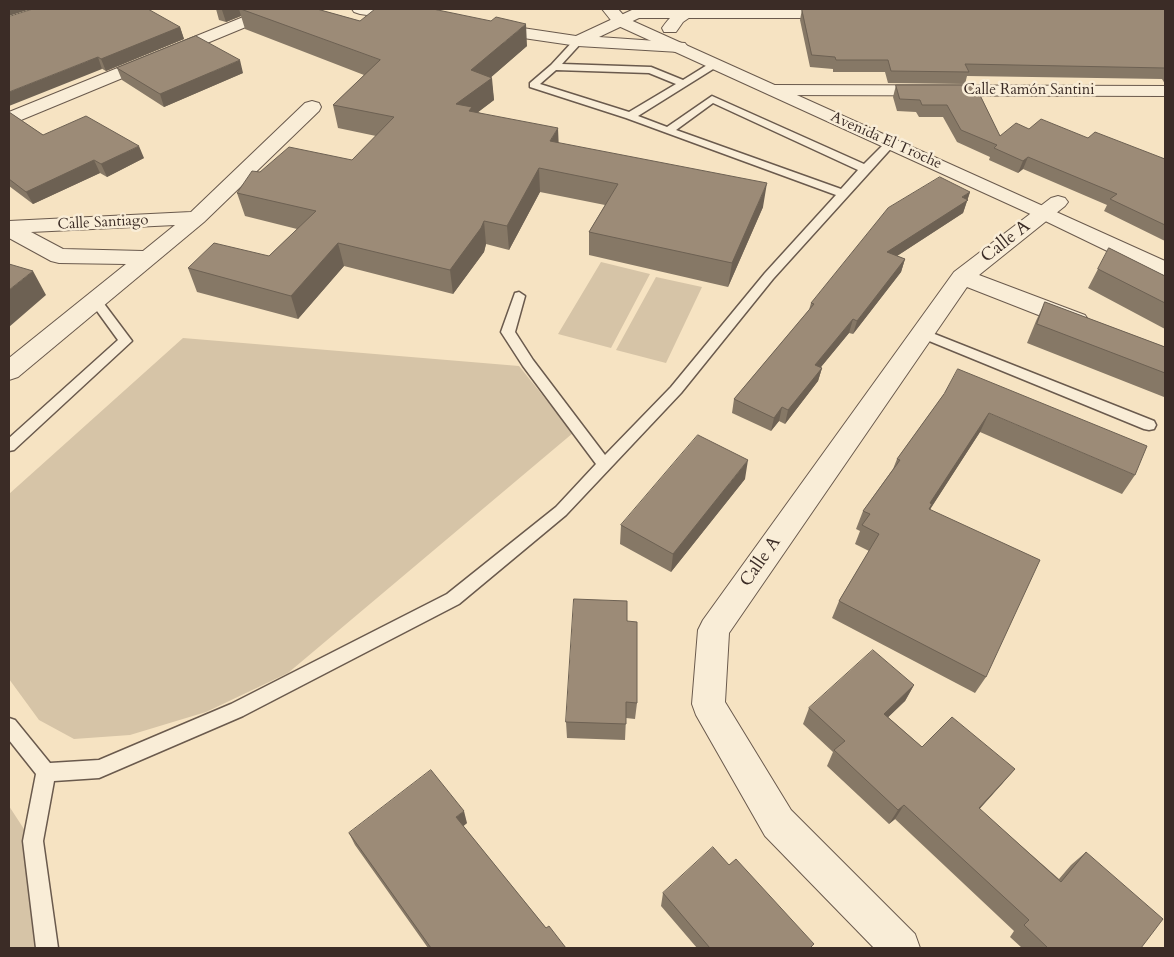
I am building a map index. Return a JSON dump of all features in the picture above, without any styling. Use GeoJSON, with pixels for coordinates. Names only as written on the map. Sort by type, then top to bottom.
{"type":"FeatureCollection","features":[{"type":"Feature","properties":{"kind":"street"},"geometry":{"type":"LineString","coordinates":[[9,119],[276,9]]}},
{"type":"Feature","properties":{"kind":"street"},"geometry":{"type":"LineString","coordinates":[[360,9],[426,19]]}},
{"type":"Feature","properties":{"kind":"street"},"geometry":{"type":"LineString","coordinates":[[670,28],[677,19],[688,13]]}},
{"type":"Feature","properties":{"kind":"street"},"geometry":{"type":"LineString","coordinates":[[578,41],[630,15],[857,13]]}},
{"type":"Feature","properties":{"kind":"street"},"geometry":{"type":"LineString","coordinates":[[598,42],[630,15]]}},
{"type":"Feature","properties":{"kind":"street","name":"Avenida El Troche"},"geometry":{"type":"LineString","coordinates":[[630,15],[670,28],[809,90],[1051,207],[1165,270]]}},
{"type":"Feature","properties":{"kind":"street","name":"Avenida El Troche"},"geometry":{"type":"LineString","coordinates":[[630,15],[678,48],[891,143],[1165,252]]}},
{"type":"Feature","properties":{"kind":"street"},"geometry":{"type":"LineString","coordinates":[[474,26],[578,41],[678,48]]}},
{"type":"Feature","properties":{"kind":"street","name":"Calle Ramón Santini"},"geometry":{"type":"LineString","coordinates":[[774,90],[1165,91]]}},
{"type":"Feature","properties":{"kind":"street"},"geometry":{"type":"LineString","coordinates":[[9,371],[197,218],[312,107]]}},
{"type":"Feature","properties":{"kind":"street","name":"Calle A"},"geometry":{"type":"LineString","coordinates":[[901,948],[778,823],[708,704],[714,630],[962,276],[1051,207]]}},
{"type":"Feature","properties":{"kind":"street","name":"Calle Santiago"},"geometry":{"type":"LineString","coordinates":[[9,228],[197,218]]}},
{"type":"Feature","properties":{"kind":"street"},"geometry":{"type":"LineString","coordinates":[[9,228],[59,256],[147,258]]}},
{"type":"Feature","properties":{"kind":"street"},"geometry":{"type":"LineString","coordinates":[[962,276],[1101,330]]}},
{"type":"Feature","properties":{"kind":"lane"},"geometry":{"type":"LineString","coordinates":[[578,41],[554,67],[534,84],[630,116],[844,194]]}},
{"type":"Feature","properties":{"kind":"lane"},"geometry":{"type":"LineString","coordinates":[[630,116],[716,64]]}},
{"type":"Feature","properties":{"kind":"lane"},"geometry":{"type":"LineString","coordinates":[[554,67],[651,70],[682,83]]}},
{"type":"Feature","properties":{"kind":"lane"},"geometry":{"type":"LineString","coordinates":[[668,130],[712,99],[864,169]]}},
{"type":"Feature","properties":{"kind":"lane"},"geometry":{"type":"LineString","coordinates":[[46,772],[99,770],[237,710],[453,599],[561,511],[676,390],[769,276],[844,194],[864,169],[891,143]]}},
{"type":"Feature","properties":{"kind":"lane"},"geometry":{"type":"LineString","coordinates":[[519,296],[508,332],[528,363],[605,465]]}},
{"type":"Feature","properties":{"kind":"lane"},"geometry":{"type":"LineString","coordinates":[[9,446],[125,341],[95,300]]}},
{"type":"Feature","properties":{"kind":"lane"},"geometry":{"type":"LineString","coordinates":[[922,333],[1149,425]]}},
{"type":"Feature","properties":{"kind":"lane"},"geometry":{"type":"LineString","coordinates":[[9,726],[46,772],[33,841],[47,948]]}},
{"type":"Feature","properties":{"kind":"shaded area"},"geometry":{"type":"Polygon","coordinates":[[[601,262],[650,274],[611,348],[558,334],[601,262]]]}},
{"type":"Feature","properties":{"kind":"shaded area"},"geometry":{"type":"Polygon","coordinates":[[[656,277],[702,287],[666,363],[616,350],[656,277]]]}},
{"type":"Feature","properties":{"kind":"shaded area"},"geometry":{"type":"Polygon","coordinates":[[[183,338],[519,366],[573,433],[288,673],[206,712],[130,735],[74,739],[39,720],[9,679],[9,494],[183,338]]]}},
{"type":"Feature","properties":{"kind":"shaded area"},"geometry":{"type":"Polygon","coordinates":[[[9,806],[33,843],[58,948],[9,948],[9,806]]]}},
{"type":"Feature","properties":{"kind":"building"},"geometry":{"type":"Polygon","coordinates":[[[33,9],[148,9],[180,27],[101,59],[98,57],[9,92],[9,17],[33,9]]]}},
{"type":"Feature","properties":{"kind":"building"},"geometry":{"type":"Polygon","coordinates":[[[241,9],[317,9],[360,21],[375,9],[433,9],[491,21],[496,17],[526,24],[471,70],[492,78],[456,104],[472,107],[469,111],[558,128],[550,141],[767,183],[732,263],[589,232],[618,184],[539,168],[507,226],[484,221],[481,228],[450,270],[338,243],[291,296],[188,268],[214,243],[269,256],[316,211],[237,193],[252,171],[260,172],[289,147],[352,160],[394,117],[333,105],[380,60],[241,9]]]}},
{"type":"Feature","properties":{"kind":"building"},"geometry":{"type":"Polygon","coordinates":[[[802,9],[1165,9],[1165,68],[965,64],[969,72],[891,71],[888,60],[836,60],[835,57],[812,55],[802,9]]]}},
{"type":"Feature","properties":{"kind":"building"},"geometry":{"type":"Polygon","coordinates":[[[196,36],[240,60],[160,94],[117,68],[196,36]]]}},
{"type":"Feature","properties":{"kind":"building"},"geometry":{"type":"Polygon","coordinates":[[[896,85],[975,85],[1000,136],[1016,123],[1029,129],[1041,119],[1088,138],[1095,132],[1165,159],[1165,225],[1110,199],[1117,194],[1028,157],[1023,161],[994,148],[997,145],[961,130],[947,105],[922,105],[920,100],[900,99],[896,85]]]}},
{"type":"Feature","properties":{"kind":"building"},"geometry":{"type":"Polygon","coordinates":[[[9,112],[43,135],[86,116],[139,146],[101,164],[94,160],[26,192],[9,179],[9,112]]]}},
{"type":"Feature","properties":{"kind":"building"},"geometry":{"type":"Polygon","coordinates":[[[940,177],[970,192],[962,197],[968,200],[887,252],[905,259],[857,321],[853,319],[815,365],[822,368],[788,410],[782,407],[774,418],[734,399],[814,304],[811,303],[888,208],[940,177]]]}},
{"type":"Feature","properties":{"kind":"building"},"geometry":{"type":"Polygon","coordinates":[[[1109,248],[1165,276],[1165,303],[1098,269],[1109,248]]]}},
{"type":"Feature","properties":{"kind":"building"},"geometry":{"type":"Polygon","coordinates":[[[9,264],[33,271],[9,290],[9,264]]]}},
{"type":"Feature","properties":{"kind":"building"},"geometry":{"type":"Polygon","coordinates":[[[1045,302],[1165,347],[1165,373],[1037,324],[1045,302]]]}},
{"type":"Feature","properties":{"kind":"building"},"geometry":{"type":"Polygon","coordinates":[[[958,369],[1147,446],[1135,475],[989,413],[930,503],[932,504],[929,509],[1040,560],[986,677],[839,601],[879,534],[862,525],[870,514],[863,511],[900,460],[897,459],[944,394],[958,369]]]}},
{"type":"Feature","properties":{"kind":"building"},"geometry":{"type":"Polygon","coordinates":[[[698,435],[748,460],[673,554],[621,525],[698,435]]]}},
{"type":"Feature","properties":{"kind":"building"},"geometry":{"type":"Polygon","coordinates":[[[574,599],[627,601],[627,621],[637,622],[637,703],[626,702],[626,724],[566,722],[574,599]]]}},
{"type":"Feature","properties":{"kind":"building"},"geometry":{"type":"Polygon","coordinates":[[[873,650],[914,685],[884,714],[922,747],[952,717],[1015,769],[979,808],[1061,882],[1086,852],[1163,919],[1141,948],[1048,948],[1024,925],[1029,920],[904,805],[898,810],[834,750],[845,741],[809,708],[873,650]]]}},
{"type":"Feature","properties":{"kind":"building"},"geometry":{"type":"Polygon","coordinates":[[[431,770],[464,811],[456,817],[546,928],[549,926],[566,948],[431,948],[349,833],[431,770]]]}},
{"type":"Feature","properties":{"kind":"building"},"geometry":{"type":"Polygon","coordinates":[[[713,847],[729,865],[736,859],[814,944],[810,948],[710,948],[663,893],[713,847]]]}}]}
